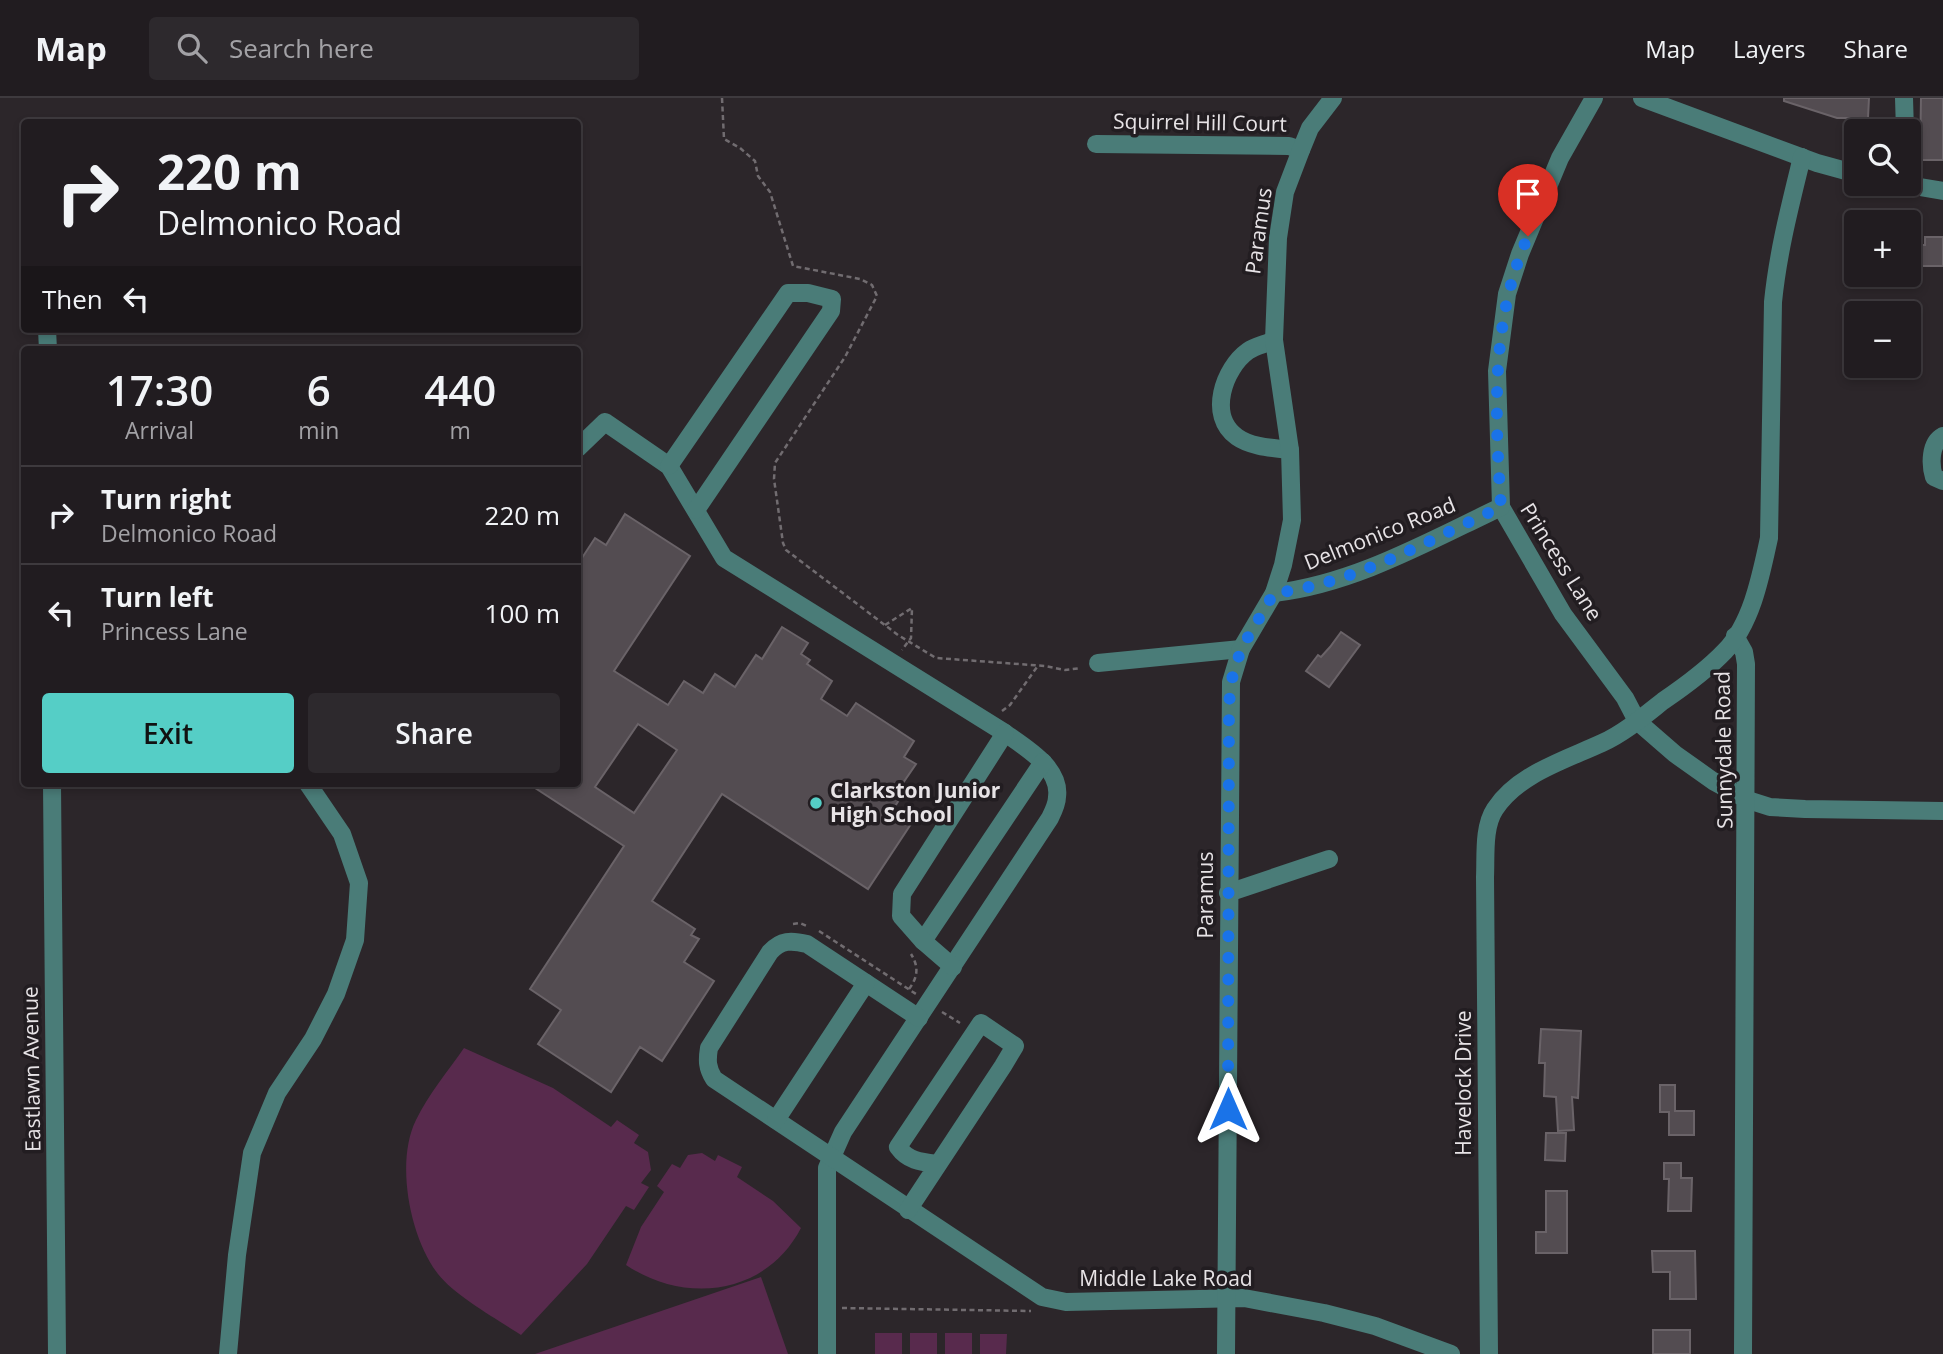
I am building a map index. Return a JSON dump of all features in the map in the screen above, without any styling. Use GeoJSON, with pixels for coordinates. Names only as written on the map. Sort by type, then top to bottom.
{"type":"FeatureCollection","features":[{"type":"Feature","properties":{"kind":"street","name":"Paramus"},"geometry":{"type":"LineString","coordinates":[[1226,1354],[1229,705],[1231,682],[1241,649],[1274,593],[1292,520],[1290,450],[1274,340],[1278,238],[1285,192],[1310,128],[1333,98]]}},
{"type":"Feature","properties":{"kind":"street","name":"Princess Lane"},"geometry":{"type":"LineString","coordinates":[[1594,98],[1560,158],[1520,254],[1507,294],[1497,371],[1501,507],[1555,602],[1625,698],[1637,721],[1675,754],[1713,781],[1748,800],[1770,807],[1943,811]]}},
{"type":"Feature","properties":{"kind":"street"},"geometry":{"type":"LineString","coordinates":[[1642,98],[1844,170]]}},
{"type":"Feature","properties":{"kind":"street"},"geometry":{"type":"LineString","coordinates":[[1905,98],[1905,119]]}},
{"type":"Feature","properties":{"kind":"street","name":"Squirrel Hill Court"},"geometry":{"type":"LineString","coordinates":[[1096,144],[1289,146],[1301,150]]}},
{"type":"Feature","properties":{"kind":"street"},"geometry":{"type":"LineString","coordinates":[[1637,721],[1698,676],[1727,649],[1743,625],[1762,572],[1769,538],[1774,291],[1782,233],[1802,157]]}},
{"type":"Feature","properties":{"kind":"street"},"geometry":{"type":"LineString","coordinates":[[1921,187],[1943,191]]}},
{"type":"Feature","properties":{"kind":"street"},"geometry":{"type":"LineString","coordinates":[[670,466],[788,293],[808,293],[832,299],[831,311],[696,510]]}},
{"type":"Feature","properties":{"kind":"street"},"geometry":{"type":"LineString","coordinates":[[1274,340],[1249,350],[1236,362],[1226,380],[1220,401],[1224,421],[1236,437],[1267,448],[1290,450]]}},
{"type":"Feature","properties":{"kind":"street"},"geometry":{"type":"LineString","coordinates":[[581,445],[605,422],[670,466],[724,558],[1005,733],[1043,762],[1057,782],[1057,798],[1050,818],[844,1132],[831,1157],[827,1168],[827,1354]]}},
{"type":"Feature","properties":{"kind":"street"},"geometry":{"type":"LineString","coordinates":[[1943,436],[1938,438],[1935,444],[1931,463],[1934,477],[1943,481]]}},
{"type":"Feature","properties":{"kind":"street","name":"Delmonico Road"},"geometry":{"type":"LineString","coordinates":[[1274,593],[1309,588],[1386,560],[1501,507]]}},
{"type":"Feature","properties":{"kind":"street","name":"Sunnydale Road"},"geometry":{"type":"LineString","coordinates":[[1735,636],[1744,652],[1746,664],[1748,800],[1743,1354]]}},
{"type":"Feature","properties":{"kind":"street"},"geometry":{"type":"LineString","coordinates":[[1098,663],[1241,649]]}},
{"type":"Feature","properties":{"kind":"street","name":"Havelock Drive"},"geometry":{"type":"LineString","coordinates":[[1489,1354],[1486,840],[1493,812],[1505,796],[1520,784],[1569,756],[1604,742],[1637,721]]}},
{"type":"Feature","properties":{"kind":"street"},"geometry":{"type":"LineString","coordinates":[[953,967],[923,941],[901,916],[902,894],[1005,733]]}},
{"type":"Feature","properties":{"kind":"street"},"geometry":{"type":"LineString","coordinates":[[923,941],[1043,762]]}},
{"type":"Feature","properties":{"kind":"street","name":"Eastlawn Avenue"},"geometry":{"type":"LineString","coordinates":[[52,787],[57,1354]]}},
{"type":"Feature","properties":{"kind":"street"},"geometry":{"type":"LineString","coordinates":[[228,1354],[237,1255],[252,1153],[277,1093],[313,1039],[336,994],[355,940],[359,883],[342,834],[310,787]]}},
{"type":"Feature","properties":{"kind":"street"},"geometry":{"type":"LineString","coordinates":[[1228,893],[1329,859]]}},
{"type":"Feature","properties":{"kind":"street"},"geometry":{"type":"LineString","coordinates":[[919,1018],[807,944],[792,940],[778,943],[769,952],[709,1048],[709,1071],[714,1079],[1042,1304]]}},
{"type":"Feature","properties":{"kind":"street"},"geometry":{"type":"LineString","coordinates":[[775,1120],[866,983]]}},
{"type":"Feature","properties":{"kind":"street"},"geometry":{"type":"LineString","coordinates":[[908,1210],[1015,1046],[981,1023],[898,1147],[914,1160],[938,1164]]}},
{"type":"Feature","properties":{"kind":"street","name":"Middle Lake Road"},"geometry":{"type":"LineString","coordinates":[[1042,1304],[1244,1298],[1375,1326],[1451,1354]]}},
{"type":"Feature","properties":{"kind":"path"},"geometry":{"type":"LineString","coordinates":[[722,98],[724,139],[755,161],[758,176],[770,192],[793,266],[860,279],[872,285],[877,296],[845,357],[780,453],[774,470],[786,550],[885,625],[936,658],[1065,670],[1098,663]]}},
{"type":"Feature","properties":{"kind":"path"},"geometry":{"type":"LineString","coordinates":[[885,625],[912,608],[909,642],[893,663]]}},
{"type":"Feature","properties":{"kind":"path"},"geometry":{"type":"LineString","coordinates":[[827,1309],[1042,1304]]}},
{"type":"Feature","properties":{"kind":"shaded area"},"geometry":{"type":"Polygon","coordinates":[[[464,1048],[553,1088],[611,1127],[617,1120],[639,1135],[634,1143],[648,1152],[651,1170],[641,1183],[649,1187],[634,1210],[626,1206],[587,1264],[521,1335],[465,1299],[445,1282],[428,1259],[413,1221],[406,1178],[410,1137],[432,1092],[464,1048]]]}},
{"type":"Feature","properties":{"kind":"shaded area"},"geometry":{"type":"Polygon","coordinates":[[[702,1153],[715,1161],[718,1155],[742,1167],[737,1177],[773,1201],[801,1228],[786,1250],[767,1268],[746,1280],[723,1287],[699,1289],[674,1286],[649,1278],[626,1265],[641,1227],[664,1192],[657,1186],[672,1164],[680,1168],[688,1155],[702,1153]]]}},
{"type":"Feature","properties":{"kind":"shaded area"},"geometry":{"type":"Polygon","coordinates":[[[761,1277],[788,1354],[535,1354],[761,1277]]]}},
{"type":"Feature","properties":{"kind":"shaded area"},"geometry":{"type":"Polygon","coordinates":[[[875,1333],[902,1333],[902,1354],[875,1354],[875,1333]]]}},
{"type":"Feature","properties":{"kind":"shaded area"},"geometry":{"type":"Polygon","coordinates":[[[910,1333],[937,1333],[937,1354],[910,1354],[910,1333]]]}},
{"type":"Feature","properties":{"kind":"shaded area"},"geometry":{"type":"Polygon","coordinates":[[[945,1333],[972,1333],[972,1354],[945,1354],[945,1333]]]}},
{"type":"Feature","properties":{"kind":"shaded area"},"geometry":{"type":"Polygon","coordinates":[[[980,1334],[1007,1334],[1006,1354],[980,1354],[980,1334]]]}},
{"type":"Feature","properties":{"kind":"building"},"geometry":{"type":"Polygon","coordinates":[[[1784,98],[1869,98],[1868,118],[1837,118],[1784,101],[1784,98]]]}},
{"type":"Feature","properties":{"kind":"building"},"geometry":{"type":"Polygon","coordinates":[[[1921,98],[1943,98],[1943,160],[1921,160],[1921,98]]]}},
{"type":"Feature","properties":{"kind":"building"},"geometry":{"type":"Polygon","coordinates":[[[1925,237],[1943,237],[1943,266],[1921,266],[1921,245],[1925,245],[1925,237]]]}},
{"type":"Feature","properties":{"kind":"building","name":"Clarkston Junior High School"},"geometry":{"type":"Polygon","coordinates":[[[625,514],[690,556],[614,671],[668,705],[684,681],[703,693],[715,674],[735,687],[756,655],[762,659],[782,627],[808,643],[801,654],[810,660],[807,664],[832,681],[821,699],[847,716],[856,703],[914,741],[904,757],[916,764],[901,786],[906,789],[892,811],[911,824],[868,889],[722,794],[652,901],[695,929],[691,935],[699,939],[684,962],[714,981],[662,1061],[640,1047],[611,1092],[538,1044],[561,1010],[530,989],[624,846],[534,787],[581,787],[581,559],[595,538],[606,545],[625,514]],[[638,724],[595,787],[634,813],[677,750],[638,724]]]}},
{"type":"Feature","properties":{"kind":"building"},"geometry":{"type":"Polygon","coordinates":[[[1341,632],[1360,645],[1329,687],[1306,671],[1341,632]]]}},
{"type":"Feature","properties":{"kind":"building"},"geometry":{"type":"Polygon","coordinates":[[[1541,1029],[1581,1031],[1578,1098],[1572,1097],[1574,1130],[1558,1131],[1556,1097],[1544,1096],[1545,1063],[1539,1063],[1541,1029]]]}},
{"type":"Feature","properties":{"kind":"building"},"geometry":{"type":"Polygon","coordinates":[[[1660,1085],[1675,1085],[1675,1111],[1694,1111],[1694,1135],[1669,1135],[1669,1112],[1660,1112],[1660,1085]]]}},
{"type":"Feature","properties":{"kind":"building"},"geometry":{"type":"Polygon","coordinates":[[[1546,1133],[1566,1133],[1565,1161],[1545,1160],[1546,1133]]]}},
{"type":"Feature","properties":{"kind":"building"},"geometry":{"type":"Polygon","coordinates":[[[1664,1163],[1681,1163],[1681,1178],[1692,1178],[1691,1211],[1668,1211],[1669,1179],[1664,1179],[1664,1163]]]}},
{"type":"Feature","properties":{"kind":"building"},"geometry":{"type":"Polygon","coordinates":[[[1546,1191],[1567,1191],[1567,1253],[1536,1253],[1536,1232],[1546,1232],[1546,1191]]]}},
{"type":"Feature","properties":{"kind":"building"},"geometry":{"type":"Polygon","coordinates":[[[1652,1251],[1695,1251],[1696,1299],[1670,1299],[1670,1272],[1653,1272],[1652,1251]]]}},
{"type":"Feature","properties":{"kind":"building"},"geometry":{"type":"Polygon","coordinates":[[[1653,1330],[1690,1330],[1690,1354],[1653,1354],[1653,1330]]]}},
{"type":"Feature","properties":{"kind":"place","name":"Clarkston Junior High School"},"geometry":{"type":"Point","coordinates":[816,803]}},
{"type":"Feature","properties":{"kind":"route"},"geometry":{"type":"LineString","coordinates":[[1228,1109],[1229,705],[1231,682],[1241,649],[1274,593],[1309,588],[1386,560],[1501,507],[1496,410],[1497,371],[1507,294],[1528,236]]}}]}
